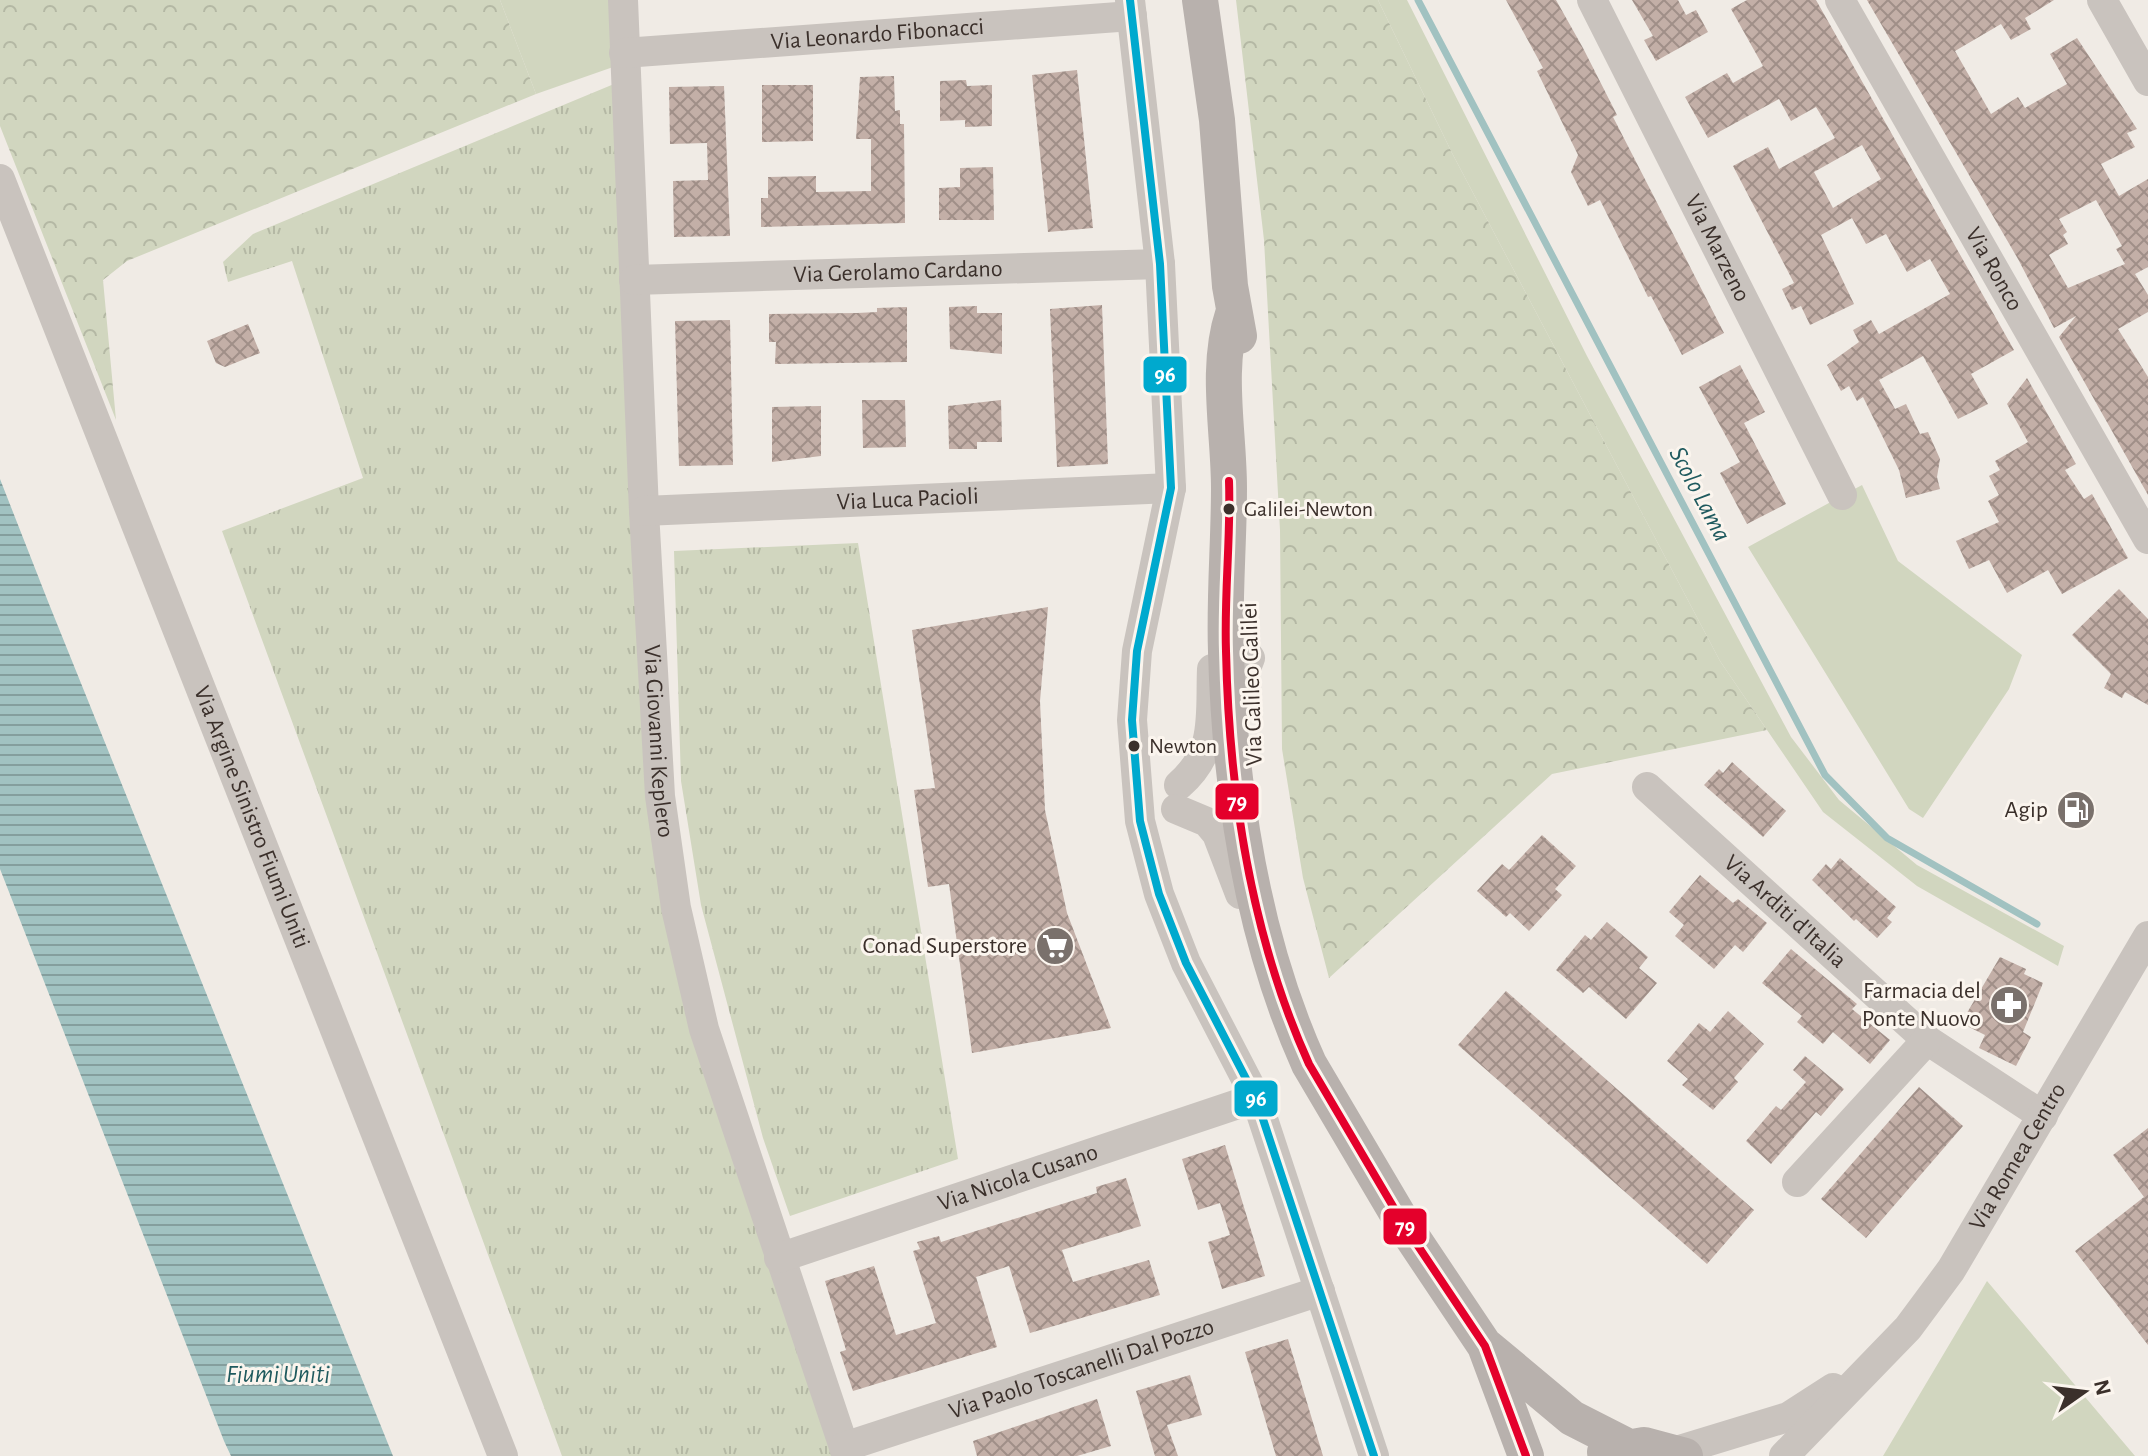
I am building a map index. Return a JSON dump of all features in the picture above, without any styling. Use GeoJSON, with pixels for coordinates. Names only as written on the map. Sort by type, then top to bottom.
{"type":"FeatureCollection","features":[{"type":"Feature","properties":{"kind":"main road","name":"Via Galileo Galilei"},"geometry":{"type":"LineString","coordinates":[[1200,0],[1217,120],[1233,314],[1242,345],[1256,777],[1279,906],[1300,981],[1330,1052],[1355,1137]]}},
{"type":"Feature","properties":{"kind":"main road","name":"Via Galileo Galilei"},"geometry":{"type":"LineString","coordinates":[[1233,314],[1225,340],[1229,488],[1226,651],[1235,788],[1258,918],[1297,1037],[1404,1225],[1485,1346],[1526,1456]]}},
{"type":"Feature","properties":{"kind":"main road","name":"Via Galileo Galilei"},"geometry":{"type":"LineString","coordinates":[[1485,1346],[1611,1451]]}},
{"type":"Feature","properties":{"kind":"main road"},"geometry":{"type":"LineString","coordinates":[[1611,1451],[1680,1454]]}},
{"type":"Feature","properties":{"kind":"street","name":"Via Giovanni Keplero"},"geometry":{"type":"LineString","coordinates":[[623,0],[644,511],[660,796],[676,908],[704,1029],[845,1452]]}},
{"type":"Feature","properties":{"kind":"street","name":"Via Marzeno"},"geometry":{"type":"LineString","coordinates":[[1592,0],[1842,495]]}},
{"type":"Feature","properties":{"kind":"street","name":"Via Ronco"},"geometry":{"type":"LineString","coordinates":[[1840,0],[2148,539]]}},
{"type":"Feature","properties":{"kind":"street"},"geometry":{"type":"LineString","coordinates":[[2102,0],[2148,81]]}},
{"type":"Feature","properties":{"kind":"street","name":"Via Leonardo Fibonacci"},"geometry":{"type":"LineString","coordinates":[[624,53],[1131,8]]}},
{"type":"Feature","properties":{"kind":"street"},"geometry":{"type":"LineString","coordinates":[[1131,8],[1160,264],[1171,488],[1137,651],[1132,720],[1140,821],[1159,894],[1186,963],[1256,1098],[1374,1456]]}},
{"type":"Feature","properties":{"kind":"street","name":"Via Argine Sinistro Fiumi Uniti"},"geometry":{"type":"LineString","coordinates":[[0,179],[503,1456]]}},
{"type":"Feature","properties":{"kind":"street","name":"Via Gerolamo Cardano"},"geometry":{"type":"LineString","coordinates":[[634,280],[1160,264]]}},
{"type":"Feature","properties":{"kind":"street","name":"Via Luca Pacioli"},"geometry":{"type":"LineString","coordinates":[[644,511],[1171,488]]}},
{"type":"Feature","properties":{"kind":"street"},"geometry":{"type":"LineString","coordinates":[[1140,821],[1177,797],[1196,770],[1209,740],[1216,536],[1229,488]]}},
{"type":"Feature","properties":{"kind":"street"},"geometry":{"type":"LineString","coordinates":[[1135,788],[1223,803],[1230,800],[1243,775],[1246,749],[1241,681],[1250,658]]}},
{"type":"Feature","properties":{"kind":"street","name":"Via Arditi d'Italia"},"geometry":{"type":"LineString","coordinates":[[1647,787],[1927,1040],[2043,1116]]}},
{"type":"Feature","properties":{"kind":"street"},"geometry":{"type":"LineString","coordinates":[[1235,788],[1252,810],[1266,891],[1279,906]]}},
{"type":"Feature","properties":{"kind":"street"},"geometry":{"type":"LineString","coordinates":[[1177,797],[1217,834],[1229,859],[1266,985],[1297,1037]]}},
{"type":"Feature","properties":{"kind":"street","name":"Via Romea Centro"},"geometry":{"type":"LineString","coordinates":[[1784,1456],[1908,1328],[1951,1270],[2148,936]]}},
{"type":"Feature","properties":{"kind":"street"},"geometry":{"type":"LineString","coordinates":[[1797,1182],[1927,1040]]}},
{"type":"Feature","properties":{"kind":"street","name":"Via Nicola Cusano"},"geometry":{"type":"LineString","coordinates":[[779,1258],[1256,1098]]}},
{"type":"Feature","properties":{"kind":"street","name":"Via Paolo Toscanelli Dal Pozzo"},"geometry":{"type":"LineString","coordinates":[[845,1452],[1320,1291]]}},
{"type":"Feature","properties":{"kind":"street","name":"Via Romea Centro"},"geometry":{"type":"LineString","coordinates":[[1680,1454],[1788,1417],[1869,1366]]}},
{"type":"Feature","properties":{"kind":"green space"},"geometry":{"type":"Polygon","coordinates":[[[0,0],[500,0],[536,94],[127,261],[103,280],[116,420],[0,126],[0,0]]]}},
{"type":"Feature","properties":{"kind":"green space"},"geometry":{"type":"Polygon","coordinates":[[[500,0],[614,0],[616,66],[536,94],[500,0]]]}},
{"type":"Feature","properties":{"kind":"green space"},"geometry":{"type":"Polygon","coordinates":[[[1236,0],[1378,0],[1452,153],[1720,661],[1767,730],[1552,774],[1329,978],[1303,878],[1282,749],[1280,530],[1264,240],[1236,0]]]}},
{"type":"Feature","properties":{"kind":"green space"},"geometry":{"type":"Polygon","coordinates":[[[1378,0],[1407,0],[1587,356],[1791,737],[1839,800],[1917,865],[2064,946],[2058,966],[1917,886],[1823,812],[1720,661],[1452,153],[1378,0]]]}},
{"type":"Feature","properties":{"kind":"green space"},"geometry":{"type":"Polygon","coordinates":[[[614,84],[655,862],[832,1456],[562,1456],[222,531],[363,478],[292,261],[228,282],[223,262],[253,234],[614,84]]]}},
{"type":"Feature","properties":{"kind":"green space"},"geometry":{"type":"Polygon","coordinates":[[[1862,485],[1898,561],[2022,655],[2009,689],[1923,818],[1909,809],[1748,547],[1862,485]]]}},
{"type":"Feature","properties":{"kind":"green space"},"geometry":{"type":"Polygon","coordinates":[[[858,543],[958,1159],[790,1216],[763,1138],[701,905],[681,781],[674,551],[858,543]]]}},
{"type":"Feature","properties":{"kind":"green space"},"geometry":{"type":"Polygon","coordinates":[[[1987,1281],[2135,1456],[1883,1456],[1987,1281]]]}},
{"type":"Feature","properties":{"kind":"water","name":"Fiumi Uniti"},"geometry":{"type":"Polygon","coordinates":[[[0,479],[393,1456],[231,1456],[224,1441],[0,869],[0,479]]]}},
{"type":"Feature","properties":{"kind":"building"},"geometry":{"type":"Polygon","coordinates":[[[1506,0],[1556,0],[1617,115],[1613,117],[1724,333],[1682,355],[1651,296],[1648,297],[1600,200],[1588,206],[1571,172],[1578,155],[1537,71],[1543,68],[1506,0]]]}},
{"type":"Feature","properties":{"kind":"building"},"geometry":{"type":"Polygon","coordinates":[[[1632,0],[1678,0],[1686,15],[1696,10],[1708,32],[1656,61],[1644,40],[1653,36],[1632,0]]]}},
{"type":"Feature","properties":{"kind":"building"},"geometry":{"type":"Polygon","coordinates":[[[1747,0],[1816,0],[2014,350],[1971,374],[1988,404],[1958,419],[1923,356],[1879,380],[1895,409],[1906,404],[1920,434],[1928,432],[1940,459],[1937,477],[1940,489],[1906,498],[1899,470],[1863,397],[1857,401],[1849,386],[1841,391],[1827,365],[1859,342],[1853,330],[1871,320],[1879,334],[1950,294],[1930,259],[1907,272],[1886,234],[1866,244],[1852,218],[1821,235],[1854,304],[1810,325],[1801,306],[1792,310],[1782,289],[1794,283],[1733,166],[1768,147],[1779,169],[1835,138],[1816,107],[1791,121],[1779,99],[1708,138],[1685,97],[1727,73],[1733,83],[1763,66],[1731,9],[1747,0]],[[1862,145],[1814,172],[1833,208],[1881,179],[1862,145]]]}},
{"type":"Feature","properties":{"kind":"building"},"geometry":{"type":"Polygon","coordinates":[[[1867,0],[2054,0],[2025,18],[2031,29],[2011,40],[2001,24],[1955,51],[1991,114],[2018,97],[2025,108],[2067,84],[2050,54],[2077,38],[2137,129],[2127,133],[2135,147],[2101,164],[2119,196],[2148,179],[2148,267],[2135,274],[2148,295],[2148,312],[2118,329],[2148,377],[2148,495],[2059,337],[2076,316],[2054,328],[2018,259],[1867,0]],[[2096,200],[2059,219],[2067,232],[2063,235],[2068,244],[2049,255],[2068,288],[2125,264],[2116,249],[2122,246],[2096,200]]]}},
{"type":"Feature","properties":{"kind":"building"},"geometry":{"type":"Polygon","coordinates":[[[1077,70],[1093,228],[1048,232],[1032,75],[1077,70]]]}},
{"type":"Feature","properties":{"kind":"building"},"geometry":{"type":"Polygon","coordinates":[[[894,76],[895,111],[900,110],[900,124],[904,124],[905,223],[761,227],[761,198],[768,198],[768,177],[816,176],[816,192],[871,191],[871,139],[856,139],[860,77],[894,76]]]}},
{"type":"Feature","properties":{"kind":"building"},"geometry":{"type":"Polygon","coordinates":[[[966,80],[967,86],[992,85],[992,126],[965,127],[965,120],[940,121],[940,81],[966,80]]]}},
{"type":"Feature","properties":{"kind":"building"},"geometry":{"type":"Polygon","coordinates":[[[762,85],[813,85],[813,141],[762,142],[762,85]]]}},
{"type":"Feature","properties":{"kind":"building"},"geometry":{"type":"Polygon","coordinates":[[[724,86],[730,236],[674,237],[673,181],[708,180],[707,143],[670,144],[669,87],[724,86]]]}},
{"type":"Feature","properties":{"kind":"building"},"geometry":{"type":"Polygon","coordinates":[[[993,167],[994,220],[939,220],[939,188],[960,187],[960,168],[993,167]]]}},
{"type":"Feature","properties":{"kind":"building"},"geometry":{"type":"Polygon","coordinates":[[[1102,305],[1108,464],[1057,467],[1050,309],[1102,305]]]}},
{"type":"Feature","properties":{"kind":"building"},"geometry":{"type":"Polygon","coordinates":[[[977,306],[977,313],[1002,313],[1002,354],[950,349],[949,307],[977,306]]]}},
{"type":"Feature","properties":{"kind":"building"},"geometry":{"type":"Polygon","coordinates":[[[907,307],[907,362],[775,364],[776,342],[769,342],[769,314],[877,312],[877,308],[907,307]]]}},
{"type":"Feature","properties":{"kind":"building"},"geometry":{"type":"Polygon","coordinates":[[[730,320],[733,465],[679,466],[675,321],[730,320]]]}},
{"type":"Feature","properties":{"kind":"building"},"geometry":{"type":"Polygon","coordinates":[[[248,324],[260,353],[225,367],[216,363],[207,341],[248,324]]]}},
{"type":"Feature","properties":{"kind":"building"},"geometry":{"type":"Polygon","coordinates":[[[1740,365],[1765,412],[1744,423],[1786,504],[1747,524],[1720,473],[1740,462],[1699,387],[1740,365]]]}},
{"type":"Feature","properties":{"kind":"building"},"geometry":{"type":"Polygon","coordinates":[[[2027,378],[2076,464],[2065,470],[2084,499],[2092,494],[2128,558],[2062,594],[2048,570],[2007,593],[1989,560],[1969,569],[1956,541],[1999,522],[1988,501],[1999,495],[1989,476],[2000,470],[1995,461],[2028,442],[2007,404],[2027,378]]]}},
{"type":"Feature","properties":{"kind":"building"},"geometry":{"type":"Polygon","coordinates":[[[862,400],[905,400],[906,447],[863,448],[862,400]]]}},
{"type":"Feature","properties":{"kind":"building"},"geometry":{"type":"Polygon","coordinates":[[[1001,400],[1002,442],[977,442],[977,449],[949,449],[948,406],[1001,400]]]}},
{"type":"Feature","properties":{"kind":"building"},"geometry":{"type":"Polygon","coordinates":[[[821,406],[821,456],[772,462],[772,407],[821,406]]]}},
{"type":"Feature","properties":{"kind":"building"},"geometry":{"type":"Polygon","coordinates":[[[2119,589],[2148,619],[2148,705],[2125,692],[2122,698],[2104,688],[2111,674],[2072,635],[2119,589]]]}},
{"type":"Feature","properties":{"kind":"building"},"geometry":{"type":"Polygon","coordinates":[[[1048,607],[1040,701],[1045,810],[1067,913],[1111,1028],[972,1053],[949,884],[928,887],[914,790],[935,788],[912,630],[1048,607]]]}},
{"type":"Feature","properties":{"kind":"building"},"geometry":{"type":"Polygon","coordinates":[[[1732,762],[1786,811],[1763,837],[1704,785],[1719,769],[1723,773],[1732,762]]]}},
{"type":"Feature","properties":{"kind":"building"},"geometry":{"type":"Polygon","coordinates":[[[1542,835],[1576,866],[1555,889],[1562,895],[1529,931],[1510,913],[1506,917],[1477,891],[1502,864],[1509,870],[1542,835]]]}},
{"type":"Feature","properties":{"kind":"building"},"geometry":{"type":"Polygon","coordinates":[[[1840,858],[1896,907],[1887,918],[1892,922],[1877,938],[1856,919],[1854,921],[1812,880],[1826,864],[1831,869],[1840,858]]]}},
{"type":"Feature","properties":{"kind":"building"},"geometry":{"type":"Polygon","coordinates":[[[1700,875],[1733,903],[1738,899],[1767,923],[1743,952],[1735,945],[1714,969],[1675,936],[1684,925],[1669,912],[1700,875]]]}},
{"type":"Feature","properties":{"kind":"building"},"geometry":{"type":"Polygon","coordinates":[[[1607,922],[1648,957],[1639,968],[1657,983],[1626,1019],[1589,987],[1583,993],[1556,970],[1585,935],[1591,940],[1607,922]]]}},
{"type":"Feature","properties":{"kind":"building"},"geometry":{"type":"Polygon","coordinates":[[[1791,949],[1857,1004],[1852,1009],[1890,1040],[1870,1064],[1833,1032],[1823,1044],[1797,1022],[1802,1016],[1762,983],[1791,949]]]}},
{"type":"Feature","properties":{"kind":"building"},"geometry":{"type":"Polygon","coordinates":[[[2000,957],[2026,969],[2024,974],[2043,983],[2023,1032],[2031,1037],[2016,1066],[1979,1048],[1985,1035],[1961,1023],[2000,957]]]}},
{"type":"Feature","properties":{"kind":"building"},"geometry":{"type":"Polygon","coordinates":[[[1506,991],[1754,1210],[1707,1264],[1458,1045],[1506,991]]]}},
{"type":"Feature","properties":{"kind":"building"},"geometry":{"type":"Polygon","coordinates":[[[1728,1011],[1764,1044],[1734,1078],[1738,1082],[1713,1110],[1682,1085],[1688,1079],[1667,1061],[1699,1023],[1710,1032],[1728,1011]]]}},
{"type":"Feature","properties":{"kind":"building"},"geometry":{"type":"Polygon","coordinates":[[[1805,1056],[1844,1089],[1821,1116],[1816,1112],[1771,1164],[1746,1141],[1776,1106],[1781,1110],[1806,1082],[1793,1070],[1805,1056]]]}},
{"type":"Feature","properties":{"kind":"building"},"geometry":{"type":"Polygon","coordinates":[[[1919,1087],[1963,1126],[1866,1238],[1821,1199],[1919,1087]]]}},
{"type":"Feature","properties":{"kind":"building"},"geometry":{"type":"Polygon","coordinates":[[[2148,1128],[2148,1345],[2075,1251],[2144,1197],[2113,1155],[2148,1128]]]}},
{"type":"Feature","properties":{"kind":"building"},"geometry":{"type":"Polygon","coordinates":[[[1225,1145],[1265,1276],[1222,1289],[1208,1242],[1230,1235],[1220,1203],[1198,1210],[1182,1159],[1225,1145]]]}},
{"type":"Feature","properties":{"kind":"building"},"geometry":{"type":"Polygon","coordinates":[[[1126,1178],[1141,1226],[1062,1250],[1073,1282],[1149,1260],[1160,1295],[1030,1333],[1009,1266],[976,1277],[997,1347],[853,1391],[840,1352],[846,1350],[825,1281],[874,1266],[896,1335],[936,1323],[913,1251],[920,1249],[917,1242],[939,1236],[941,1242],[1097,1193],[1096,1187],[1126,1178]]]}},
{"type":"Feature","properties":{"kind":"building"},"geometry":{"type":"Polygon","coordinates":[[[1288,1339],[1323,1456],[1276,1456],[1245,1352],[1288,1339]]]}},
{"type":"Feature","properties":{"kind":"building"},"geometry":{"type":"Polygon","coordinates":[[[1190,1375],[1202,1415],[1167,1425],[1178,1456],[1155,1456],[1136,1391],[1190,1375]]]}},
{"type":"Feature","properties":{"kind":"building"},"geometry":{"type":"Polygon","coordinates":[[[1097,1399],[1111,1446],[1077,1456],[977,1456],[973,1441],[1097,1399]]]}},
{"type":"Feature","properties":{"kind":"waterway","name":"Scolo Lama"},"geometry":{"type":"LineString","coordinates":[[1418,0],[1825,775],[1887,838],[2037,924]]}},
{"type":"Feature","properties":{"kind":"transit line","name":"96"},"geometry":{"type":"LineString","coordinates":[[1130,0],[1160,264],[1171,488],[1137,651],[1132,720],[1140,821],[1159,894],[1186,963],[1256,1098],[1374,1456]]}},
{"type":"Feature","properties":{"kind":"transit line","name":"79"},"geometry":{"type":"LineString","coordinates":[[1229,481],[1226,630],[1232,757],[1247,862],[1272,965],[1309,1064],[1404,1225],[1485,1346],[1526,1456]]}},
{"type":"Feature","properties":{"kind":"place","name":"Galilei-Newton"},"geometry":{"type":"Point","coordinates":[1229,509]}},
{"type":"Feature","properties":{"kind":"place","name":"Newton"},"geometry":{"type":"Point","coordinates":[1134,746]}},
{"type":"Feature","properties":{"kind":"place","name":"Agip"},"geometry":{"type":"Point","coordinates":[2076,810]}},
{"type":"Feature","properties":{"kind":"place","name":"Conad Superstore"},"geometry":{"type":"Point","coordinates":[1055,946]}},
{"type":"Feature","properties":{"kind":"place","name":"Farmacia del Ponte Nuovo"},"geometry":{"type":"Point","coordinates":[2009,1005]}}]}
